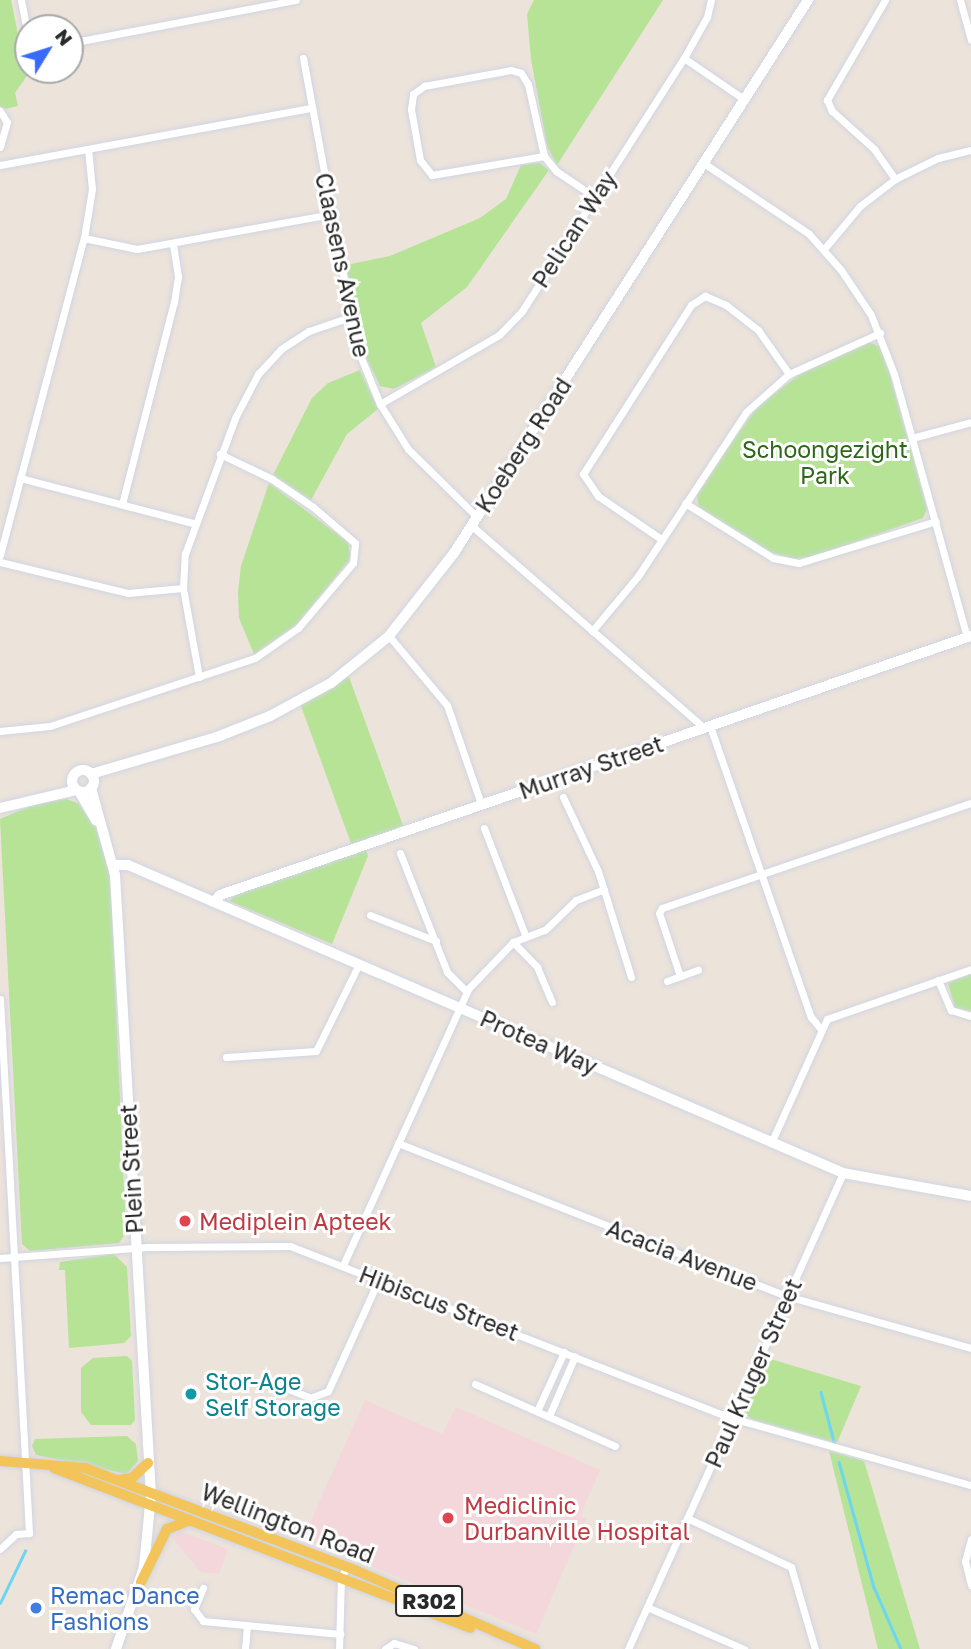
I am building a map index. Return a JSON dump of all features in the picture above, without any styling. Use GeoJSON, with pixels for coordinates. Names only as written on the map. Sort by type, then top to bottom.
{"type":"FeatureCollection","features":[{"type":"Feature","properties":{"kind":"main road","name":"Wellington Road"},"geometry":{"type":"LineString","coordinates":[[0,1461],[75,1465],[116,1480],[190,1520],[344,1583],[499,1639],[509,1639]]}},
{"type":"Feature","properties":{"kind":"main road"},"geometry":{"type":"LineString","coordinates":[[116,1480],[132,1478],[148,1463]]}},
{"type":"Feature","properties":{"kind":"main road","name":"Wellington Road"},"geometry":{"type":"LineString","coordinates":[[46,1465],[350,1568],[535,1649]]}},
{"type":"Feature","properties":{"kind":"main road"},"geometry":{"type":"LineString","coordinates":[[141,1582],[167,1529],[190,1520]]}},
{"type":"Feature","properties":{"kind":"street"},"geometry":{"type":"LineString","coordinates":[[84,40],[296,0]]}},
{"type":"Feature","properties":{"kind":"street","name":"Pelican Way"},"geometry":{"type":"LineString","coordinates":[[380,404],[476,349],[511,323],[684,58],[707,17],[711,0]]}},
{"type":"Feature","properties":{"kind":"street","name":"Koeberg Road"},"geometry":{"type":"LineString","coordinates":[[91,782],[128,766],[217,737],[296,703],[351,669],[389,636],[419,603],[475,521],[808,0]]}},
{"type":"Feature","properties":{"kind":"street"},"geometry":{"type":"LineString","coordinates":[[886,0],[827,100],[832,111],[874,149],[895,179]]}},
{"type":"Feature","properties":{"kind":"street"},"geometry":{"type":"LineString","coordinates":[[960,0],[971,40]]}},
{"type":"Feature","properties":{"kind":"street","name":"Claasens Avenue"},"geometry":{"type":"LineString","coordinates":[[303,58],[350,317],[380,404],[408,449],[475,521],[592,631],[707,727]]}},
{"type":"Feature","properties":{"kind":"street"},"geometry":{"type":"LineString","coordinates":[[684,58],[745,100]]}},
{"type":"Feature","properties":{"kind":"street"},"geometry":{"type":"LineString","coordinates":[[544,156],[432,175],[419,160],[411,109],[413,94],[424,86],[518,72],[527,79],[544,156],[556,171],[595,197]]}},
{"type":"Feature","properties":{"kind":"street"},"geometry":{"type":"LineString","coordinates":[[0,165],[312,108]]}},
{"type":"Feature","properties":{"kind":"street"},"geometry":{"type":"LineString","coordinates":[[0,111],[6,122],[0,147]]}},
{"type":"Feature","properties":{"kind":"street"},"geometry":{"type":"LineString","coordinates":[[0,555],[84,238],[92,189],[88,149]]}},
{"type":"Feature","properties":{"kind":"street"},"geometry":{"type":"LineString","coordinates":[[824,249],[860,206],[895,179],[938,158],[971,150]]}},
{"type":"Feature","properties":{"kind":"street"},"geometry":{"type":"LineString","coordinates":[[705,164],[763,200],[824,249],[880,333],[969,637]]}},
{"type":"Feature","properties":{"kind":"street"},"geometry":{"type":"LineString","coordinates":[[84,238],[125,248],[173,243],[331,214]]}},
{"type":"Feature","properties":{"kind":"street"},"geometry":{"type":"LineString","coordinates":[[122,504],[174,302],[178,276],[173,243]]}},
{"type":"Feature","properties":{"kind":"street"},"geometry":{"type":"LineString","coordinates":[[660,539],[598,496],[583,474],[691,305],[705,296],[726,305],[758,330],[789,374]]}},
{"type":"Feature","properties":{"kind":"street"},"geometry":{"type":"LineString","coordinates":[[199,677],[183,588],[185,554],[193,523],[220,454],[248,391],[269,359],[300,336],[350,317]]}},
{"type":"Feature","properties":{"kind":"street"},"geometry":{"type":"LineString","coordinates":[[592,631],[638,576],[735,425],[789,374],[880,333]]}},
{"type":"Feature","properties":{"kind":"street"},"geometry":{"type":"LineString","coordinates":[[912,439],[971,422]]}},
{"type":"Feature","properties":{"kind":"street"},"geometry":{"type":"LineString","coordinates":[[0,731],[50,726],[246,662],[282,641],[306,620],[357,555],[352,540],[297,494],[220,454]]}},
{"type":"Feature","properties":{"kind":"street"},"geometry":{"type":"LineString","coordinates":[[20,478],[193,523]]}},
{"type":"Feature","properties":{"kind":"street"},"geometry":{"type":"LineString","coordinates":[[685,503],[773,558],[799,563],[936,522]]}},
{"type":"Feature","properties":{"kind":"street"},"geometry":{"type":"LineString","coordinates":[[0,562],[109,591],[144,593],[183,588]]}},
{"type":"Feature","properties":{"kind":"street"},"geometry":{"type":"LineString","coordinates":[[389,636],[447,705],[481,804]]}},
{"type":"Feature","properties":{"kind":"street","name":"Murray Street"},"geometry":{"type":"LineString","coordinates":[[214,902],[219,895],[969,637]]}},
{"type":"Feature","properties":{"kind":"street"},"geometry":{"type":"LineString","coordinates":[[707,727],[811,1017],[820,1028]]}},
{"type":"Feature","properties":{"kind":"street"},"geometry":{"type":"LineString","coordinates":[[0,808],[38,796],[76,787],[91,782],[80,771],[76,787]]}},
{"type":"Feature","properties":{"kind":"street","name":"Plein Street"},"geometry":{"type":"LineString","coordinates":[[91,782],[114,865],[150,1500],[141,1582],[116,1649]]}},
{"type":"Feature","properties":{"kind":"street","name":"Plein Street"},"geometry":{"type":"LineString","coordinates":[[76,787],[109,844]]}},
{"type":"Feature","properties":{"kind":"street"},"geometry":{"type":"LineString","coordinates":[[563,797],[604,889],[631,977]]}},
{"type":"Feature","properties":{"kind":"street"},"geometry":{"type":"LineString","coordinates":[[680,976],[659,913],[663,908],[761,872],[971,803]]}},
{"type":"Feature","properties":{"kind":"street"},"geometry":{"type":"LineString","coordinates":[[484,828],[525,935]]}},
{"type":"Feature","properties":{"kind":"street"},"geometry":{"type":"LineString","coordinates":[[400,853],[447,972],[467,992]]}},
{"type":"Feature","properties":{"kind":"street","name":"Protea Way"},"geometry":{"type":"LineString","coordinates":[[114,865],[128,865],[843,1173],[971,1196]]}},
{"type":"Feature","properties":{"kind":"street"},"geometry":{"type":"LineString","coordinates":[[343,1265],[467,992],[513,942],[525,935],[542,932],[576,900],[604,889]]}},
{"type":"Feature","properties":{"kind":"street"},"geometry":{"type":"LineString","coordinates":[[370,915],[436,941]]}},
{"type":"Feature","properties":{"kind":"street"},"geometry":{"type":"LineString","coordinates":[[513,942],[537,967],[552,1002]]}},
{"type":"Feature","properties":{"kind":"street"},"geometry":{"type":"LineString","coordinates":[[226,1057],[316,1051],[359,964]]}},
{"type":"Feature","properties":{"kind":"street"},"geometry":{"type":"LineString","coordinates":[[771,1143],[820,1028],[831,1017],[971,969]]}},
{"type":"Feature","properties":{"kind":"street"},"geometry":{"type":"LineString","coordinates":[[667,981],[698,970]]}},
{"type":"Feature","properties":{"kind":"street"},"geometry":{"type":"LineString","coordinates":[[938,980],[949,1008],[971,1016]]}},
{"type":"Feature","properties":{"kind":"street"},"geometry":{"type":"LineString","coordinates":[[0,999],[29,1533],[16,1534],[0,1549]]}},
{"type":"Feature","properties":{"kind":"street","name":"Acacia Avenue"},"geometry":{"type":"LineString","coordinates":[[398,1143],[787,1296],[971,1348]]}},
{"type":"Feature","properties":{"kind":"street","name":"Paul Kruger Street"},"geometry":{"type":"LineString","coordinates":[[628,1649],[843,1173]]}},
{"type":"Feature","properties":{"kind":"street","name":"Hibiscus Street"},"geometry":{"type":"LineString","coordinates":[[0,1258],[15,1259],[135,1248],[274,1243],[343,1265],[732,1418],[971,1485]]}},
{"type":"Feature","properties":{"kind":"street"},"geometry":{"type":"LineString","coordinates":[[281,1385],[310,1398],[328,1391],[379,1279]]}},
{"type":"Feature","properties":{"kind":"street"},"geometry":{"type":"LineString","coordinates":[[537,1411],[564,1352]]}},
{"type":"Feature","properties":{"kind":"street"},"geometry":{"type":"LineString","coordinates":[[550,1416],[575,1356]]}},
{"type":"Feature","properties":{"kind":"street"},"geometry":{"type":"LineString","coordinates":[[475,1384],[615,1446]]}},
{"type":"Feature","properties":{"kind":"street"},"geometry":{"type":"LineString","coordinates":[[687,1518],[791,1567],[816,1649]]}},
{"type":"Feature","properties":{"kind":"street"},"geometry":{"type":"LineString","coordinates":[[971,1539],[965,1566],[971,1585]]}},
{"type":"Feature","properties":{"kind":"street"},"geometry":{"type":"LineString","coordinates":[[340,1649],[344,1583],[350,1568]]}},
{"type":"Feature","properties":{"kind":"street"},"geometry":{"type":"LineString","coordinates":[[203,1588],[194,1603],[198,1618],[247,1626],[340,1634]]}},
{"type":"Feature","properties":{"kind":"street"},"geometry":{"type":"LineString","coordinates":[[647,1607],[744,1649]]}},
{"type":"Feature","properties":{"kind":"street"},"geometry":{"type":"LineString","coordinates":[[245,1649],[247,1626]]}},
{"type":"Feature","properties":{"kind":"street"},"geometry":{"type":"LineString","coordinates":[[385,1649],[397,1643],[414,1649]]}},
{"type":"Feature","properties":{"kind":"shaded area","name":"Mediclinic Durbanville Hospital"},"geometry":{"type":"Polygon","coordinates":[[[365,1400],[442,1434],[456,1407],[600,1470],[580,1516],[586,1519],[536,1634],[303,1538],[365,1400]]]}},
{"type":"Feature","properties":{"kind":"shaded area"},"geometry":{"type":"Polygon","coordinates":[[[179,1531],[228,1549],[219,1574],[201,1572],[173,1539],[179,1531]]]}},
{"type":"Feature","properties":{"kind":"green space"},"geometry":{"type":"Polygon","coordinates":[[[0,0],[11,0],[14,15],[14,84],[21,84],[15,93],[18,106],[5,109],[0,106],[0,0]]]}},
{"type":"Feature","properties":{"kind":"green space"},"geometry":{"type":"Polygon","coordinates":[[[534,0],[663,0],[557,165],[547,146],[531,59],[527,14],[534,0]]]}},
{"type":"Feature","properties":{"kind":"green space"},"geometry":{"type":"Polygon","coordinates":[[[540,163],[549,170],[467,287],[421,323],[436,367],[394,389],[380,386],[361,347],[346,265],[390,256],[480,218],[506,199],[521,165],[540,163]]]}},
{"type":"Feature","properties":{"kind":"green space","name":"Schoongezight Park"},"geometry":{"type":"Polygon","coordinates":[[[869,342],[880,347],[888,368],[927,509],[923,518],[815,556],[794,559],[771,552],[699,507],[696,492],[758,406],[807,369],[869,342]]]}},
{"type":"Feature","properties":{"kind":"green space"},"geometry":{"type":"Polygon","coordinates":[[[360,370],[378,409],[347,434],[311,500],[273,475],[312,398],[328,383],[360,370]]]}},
{"type":"Feature","properties":{"kind":"green space"},"geometry":{"type":"Polygon","coordinates":[[[269,483],[348,542],[351,558],[297,624],[254,654],[239,618],[238,592],[241,566],[269,483]]]}},
{"type":"Feature","properties":{"kind":"green space"},"geometry":{"type":"Polygon","coordinates":[[[349,677],[403,825],[351,844],[297,696],[349,677]]]}},
{"type":"Feature","properties":{"kind":"green space"},"geometry":{"type":"Polygon","coordinates":[[[66,799],[78,803],[95,826],[110,871],[126,1233],[119,1243],[30,1251],[22,1244],[0,819],[35,804],[66,799]]]}},
{"type":"Feature","properties":{"kind":"green space"},"geometry":{"type":"Polygon","coordinates":[[[366,849],[368,856],[332,944],[229,901],[238,893],[366,849]]]}},
{"type":"Feature","properties":{"kind":"green space"},"geometry":{"type":"Polygon","coordinates":[[[971,974],[971,1011],[955,1008],[948,983],[971,974]]]}},
{"type":"Feature","properties":{"kind":"green space"},"geometry":{"type":"Polygon","coordinates":[[[114,1254],[127,1267],[131,1336],[124,1343],[69,1348],[65,1270],[59,1270],[60,1262],[114,1254]]]}},
{"type":"Feature","properties":{"kind":"green space"},"geometry":{"type":"Polygon","coordinates":[[[127,1356],[132,1361],[135,1420],[131,1425],[91,1425],[81,1412],[81,1368],[93,1358],[127,1356]]]}},
{"type":"Feature","properties":{"kind":"green space"},"geometry":{"type":"Polygon","coordinates":[[[767,1358],[861,1386],[837,1443],[751,1419],[744,1412],[767,1358]]]}},
{"type":"Feature","properties":{"kind":"green space"},"geometry":{"type":"Polygon","coordinates":[[[127,1436],[136,1444],[138,1461],[127,1474],[36,1455],[32,1446],[35,1439],[127,1436]]]}},
{"type":"Feature","properties":{"kind":"green space"},"geometry":{"type":"Polygon","coordinates":[[[829,1451],[864,1461],[920,1649],[878,1649],[829,1451]]]}},
{"type":"Feature","properties":{"kind":"waterway"},"geometry":{"type":"LineString","coordinates":[[821,1392],[834,1442]]}},
{"type":"Feature","properties":{"kind":"waterway"},"geometry":{"type":"LineString","coordinates":[[839,1462],[874,1587],[901,1649]]}},
{"type":"Feature","properties":{"kind":"waterway"},"geometry":{"type":"LineString","coordinates":[[0,1603],[25,1551]]}},
{"type":"Feature","properties":{"kind":"place","name":"Mediplein Apteek"},"geometry":{"type":"Point","coordinates":[185,1221]}},
{"type":"Feature","properties":{"kind":"place","name":"Stor-Age Self Storage"},"geometry":{"type":"Point","coordinates":[191,1394]}},
{"type":"Feature","properties":{"kind":"place","name":"Mediclinic Durbanville Hospital"},"geometry":{"type":"Point","coordinates":[448,1518]}},
{"type":"Feature","properties":{"kind":"place","name":"Remac Dance Fashions"},"geometry":{"type":"Point","coordinates":[36,1608]}}]}
